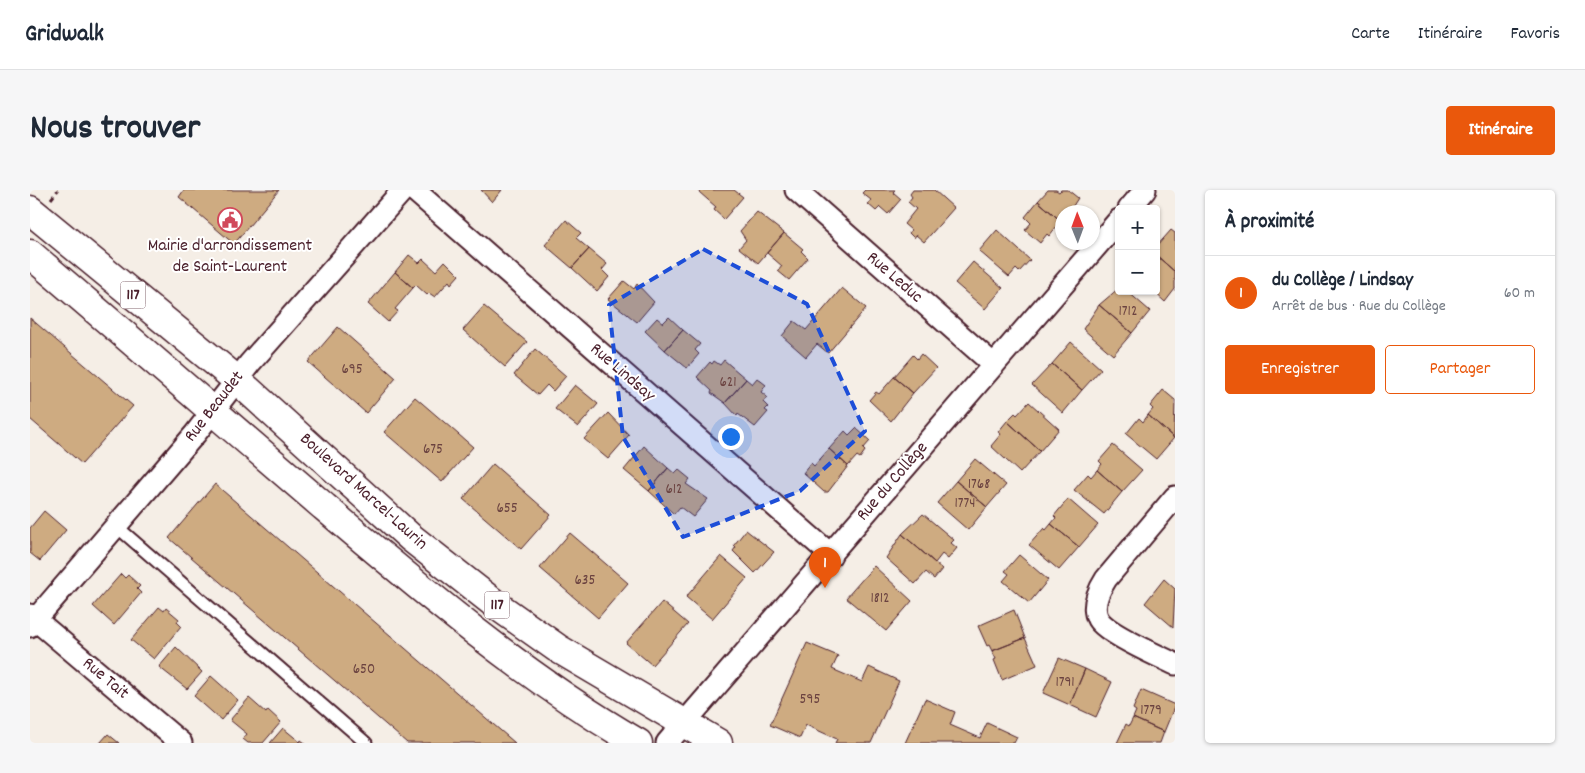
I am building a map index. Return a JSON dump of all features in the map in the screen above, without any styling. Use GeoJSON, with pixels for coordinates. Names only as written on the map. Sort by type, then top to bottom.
{"type":"FeatureCollection","features":[{"type":"Feature","properties":{"kind":"main road","name":"Boulevard Marcel-Laurin"},"geometry":{"type":"LineString","coordinates":[[30,210],[237,380],[410,536],[499,607],[676,734],[718,743]]}},
{"type":"Feature","properties":{"kind":"main road","name":"Boulevard Marcel-Laurin"},"geometry":{"type":"LineString","coordinates":[[30,254],[213,412],[464,622],[552,687],[638,743]]}},
{"type":"Feature","properties":{"kind":"street","name":"Rue Beaudet"},"geometry":{"type":"LineString","coordinates":[[32,620],[213,412],[237,380],[403,190]]}},
{"type":"Feature","properties":{"kind":"street","name":"Rue Lindsay"},"geometry":{"type":"LineString","coordinates":[[414,190],[831,555]]}},
{"type":"Feature","properties":{"kind":"street","name":"Rue Leduc"},"geometry":{"type":"LineString","coordinates":[[796,190],[994,365]]}},
{"type":"Feature","properties":{"kind":"street"},"geometry":{"type":"LineString","coordinates":[[1132,205],[1145,190]]}},
{"type":"Feature","properties":{"kind":"street","name":"Rue du Collège"},"geometry":{"type":"LineString","coordinates":[[676,734],[1115,225]]}},
{"type":"Feature","properties":{"kind":"street"},"geometry":{"type":"LineString","coordinates":[[1175,497],[1106,579],[1094,608],[1098,620],[1107,629],[1175,664]]}},
{"type":"Feature","properties":{"kind":"street","name":"Rue Tait"},"geometry":{"type":"LineString","coordinates":[[32,620],[181,743]]}},
{"type":"Feature","properties":{"kind":"lane"},"geometry":{"type":"LineString","coordinates":[[115,525],[366,743]]}},
{"type":"Feature","properties":{"kind":"highlighted area"},"geometry":{"type":"Polygon","coordinates":[[[703,249],[807,304],[865,431],[800,491],[683,537],[623,437],[609,305],[703,249]]]}},
{"type":"Feature","properties":{"kind":"building","name":"Mairie d'arrondissement de Saint-Laurent"},"geometry":{"type":"Polygon","coordinates":[[[184,190],[279,190],[234,244],[179,197],[184,190]]]}},
{"type":"Feature","properties":{"kind":"building"},"geometry":{"type":"Polygon","coordinates":[[[481,190],[502,190],[492,202],[481,190]]]}},
{"type":"Feature","properties":{"kind":"building"},"geometry":{"type":"Polygon","coordinates":[[[701,190],[734,190],[743,197],[724,219],[714,210],[716,207],[699,192],[701,190]]]}},
{"type":"Feature","properties":{"kind":"building"},"geometry":{"type":"Polygon","coordinates":[[[865,190],[895,190],[893,192],[901,199],[888,214],[880,207],[876,211],[868,204],[871,200],[862,193],[865,190]]]}},
{"type":"Feature","properties":{"kind":"building"},"geometry":{"type":"Polygon","coordinates":[[[913,190],[934,190],[954,208],[924,242],[916,235],[914,238],[909,233],[911,230],[904,224],[916,209],[908,202],[912,197],[910,194],[913,190]]]}},
{"type":"Feature","properties":{"kind":"building"},"geometry":{"type":"Polygon","coordinates":[[[1048,190],[1059,192],[1061,190],[1068,190],[1078,198],[1074,205],[1055,205],[1055,216],[1038,201],[1048,190]]]}},
{"type":"Feature","properties":{"kind":"building"},"geometry":{"type":"Polygon","coordinates":[[[1038,201],[1055,216],[1055,228],[1049,236],[1047,234],[1040,243],[1025,230],[1031,223],[1025,217],[1038,201]]]}},
{"type":"Feature","properties":{"kind":"building"},"geometry":{"type":"Polygon","coordinates":[[[757,212],[784,233],[758,263],[739,248],[746,240],[740,231],[757,212]]]}},
{"type":"Feature","properties":{"kind":"building"},"geometry":{"type":"Polygon","coordinates":[[[566,220],[581,233],[576,238],[589,249],[572,268],[545,245],[566,220]]]}},
{"type":"Feature","properties":{"kind":"building"},"geometry":{"type":"Polygon","coordinates":[[[997,230],[1030,260],[1019,272],[1016,269],[1009,277],[979,251],[997,230]]]}},
{"type":"Feature","properties":{"kind":"building"},"geometry":{"type":"Polygon","coordinates":[[[1171,230],[1175,233],[1175,272],[1160,259],[1160,242],[1171,230]]]}},
{"type":"Feature","properties":{"kind":"building"},"geometry":{"type":"Polygon","coordinates":[[[784,233],[803,249],[801,251],[808,258],[789,280],[778,271],[782,266],[767,253],[784,233]]]}},
{"type":"Feature","properties":{"kind":"building"},"geometry":{"type":"Polygon","coordinates":[[[589,249],[607,264],[602,270],[609,277],[597,291],[572,268],[589,249]]]}},
{"type":"Feature","properties":{"kind":"building"},"geometry":{"type":"Polygon","coordinates":[[[409,255],[419,263],[423,259],[436,271],[445,261],[459,275],[451,284],[449,281],[435,297],[429,293],[427,295],[416,285],[413,288],[395,272],[409,255]]]}},
{"type":"Feature","properties":{"kind":"building"},"geometry":{"type":"Polygon","coordinates":[[[1160,259],[1175,272],[1175,289],[1165,302],[1157,295],[1160,295],[1160,259]]]}},
{"type":"Feature","properties":{"kind":"building"},"geometry":{"type":"Polygon","coordinates":[[[973,262],[1003,288],[985,309],[955,283],[973,262]]]}},
{"type":"Feature","properties":{"kind":"building"},"geometry":{"type":"Polygon","coordinates":[[[395,272],[413,288],[395,309],[398,311],[388,322],[368,304],[395,272]]]}},
{"type":"Feature","properties":{"kind":"building"},"geometry":{"type":"Polygon","coordinates":[[[624,281],[634,289],[637,284],[654,302],[637,322],[608,299],[624,281]]]}},
{"type":"Feature","properties":{"kind":"building"},"geometry":{"type":"Polygon","coordinates":[[[842,288],[866,308],[828,353],[817,344],[806,357],[782,336],[794,321],[806,330],[842,288]]]}},
{"type":"Feature","properties":{"kind":"building"},"geometry":{"type":"Polygon","coordinates":[[[1115,291],[1115,295],[1132,295],[1150,311],[1132,333],[1099,305],[1115,291]]]}},
{"type":"Feature","properties":{"kind":"building"},"geometry":{"type":"Polygon","coordinates":[[[1099,305],[1132,333],[1113,355],[1083,329],[1099,305]]]}},
{"type":"Feature","properties":{"kind":"building"},"geometry":{"type":"Polygon","coordinates":[[[484,306],[527,342],[505,367],[463,330],[484,306]]]}},
{"type":"Feature","properties":{"kind":"building"},"geometry":{"type":"Polygon","coordinates":[[[669,317],[683,330],[665,350],[645,331],[657,318],[663,323],[669,317]]]}},
{"type":"Feature","properties":{"kind":"building"},"geometry":{"type":"Polygon","coordinates":[[[30,318],[133,406],[82,464],[30,419],[30,318]]]}},
{"type":"Feature","properties":{"kind":"building"},"geometry":{"type":"Polygon","coordinates":[[[338,327],[396,378],[366,413],[308,362],[338,327]]]}},
{"type":"Feature","properties":{"kind":"building"},"geometry":{"type":"Polygon","coordinates":[[[683,330],[700,344],[695,350],[699,354],[687,368],[665,350],[683,330]]]}},
{"type":"Feature","properties":{"kind":"building"},"geometry":{"type":"Polygon","coordinates":[[[1071,342],[1101,369],[1082,390],[1052,364],[1071,342]]]}},
{"type":"Feature","properties":{"kind":"building"},"geometry":{"type":"Polygon","coordinates":[[[535,349],[566,376],[553,391],[547,385],[538,395],[514,375],[535,349]]]}},
{"type":"Feature","properties":{"kind":"building"},"geometry":{"type":"Polygon","coordinates":[[[921,354],[936,368],[913,393],[894,377],[913,355],[917,359],[921,354]]]}},
{"type":"Feature","properties":{"kind":"building"},"geometry":{"type":"Polygon","coordinates":[[[724,360],[746,379],[725,403],[711,393],[712,391],[697,377],[710,362],[712,364],[714,361],[720,365],[724,360]]]}},
{"type":"Feature","properties":{"kind":"building"},"geometry":{"type":"Polygon","coordinates":[[[1052,364],[1082,390],[1063,413],[1032,385],[1052,364]]]}},
{"type":"Feature","properties":{"kind":"building"},"geometry":{"type":"Polygon","coordinates":[[[894,377],[913,393],[891,421],[869,400],[876,392],[879,394],[894,377]]]}},
{"type":"Feature","properties":{"kind":"building"},"geometry":{"type":"Polygon","coordinates":[[[757,378],[766,385],[761,392],[767,397],[763,402],[768,407],[765,410],[768,412],[755,427],[738,414],[737,416],[725,403],[746,379],[752,384],[757,378]]]}},
{"type":"Feature","properties":{"kind":"building"},"geometry":{"type":"Polygon","coordinates":[[[575,385],[598,404],[578,427],[555,409],[575,385]]]}},
{"type":"Feature","properties":{"kind":"building"},"geometry":{"type":"Polygon","coordinates":[[[1163,390],[1175,400],[1174,438],[1148,415],[1153,409],[1150,406],[1163,390]]]}},
{"type":"Feature","properties":{"kind":"building"},"geometry":{"type":"Polygon","coordinates":[[[415,397],[473,447],[442,482],[384,432],[415,397]]]}},
{"type":"Feature","properties":{"kind":"building"},"geometry":{"type":"Polygon","coordinates":[[[1029,402],[1059,429],[1040,451],[1007,421],[1015,413],[1017,415],[1029,402]]]}},
{"type":"Feature","properties":{"kind":"building"},"geometry":{"type":"Polygon","coordinates":[[[608,413],[629,435],[608,459],[584,439],[608,413]]]}},
{"type":"Feature","properties":{"kind":"building"},"geometry":{"type":"Polygon","coordinates":[[[1148,415],[1174,438],[1156,459],[1126,434],[1139,418],[1143,422],[1148,415]]]}},
{"type":"Feature","properties":{"kind":"building"},"geometry":{"type":"Polygon","coordinates":[[[1007,421],[1040,451],[1020,473],[991,446],[1001,434],[998,432],[1007,421]]]}},
{"type":"Feature","properties":{"kind":"building"},"geometry":{"type":"Polygon","coordinates":[[[856,428],[870,441],[863,449],[865,451],[860,458],[857,456],[848,466],[829,449],[845,431],[849,435],[856,428]]]}},
{"type":"Feature","properties":{"kind":"building"},"geometry":{"type":"Polygon","coordinates":[[[1113,445],[1142,470],[1122,492],[1097,470],[1102,464],[1099,461],[1113,445]]]}},
{"type":"Feature","properties":{"kind":"building"},"geometry":{"type":"Polygon","coordinates":[[[644,446],[668,468],[649,491],[624,470],[644,446]]]}},
{"type":"Feature","properties":{"kind":"building"},"geometry":{"type":"Polygon","coordinates":[[[829,449],[848,466],[828,492],[824,492],[803,473],[811,463],[814,466],[829,449]]]}},
{"type":"Feature","properties":{"kind":"building"},"geometry":{"type":"Polygon","coordinates":[[[975,459],[1006,485],[987,507],[956,481],[975,459]]]}},
{"type":"Feature","properties":{"kind":"building"},"geometry":{"type":"Polygon","coordinates":[[[493,464],[551,515],[521,549],[463,499],[493,464]]]}},
{"type":"Feature","properties":{"kind":"building"},"geometry":{"type":"Polygon","coordinates":[[[668,468],[675,474],[679,470],[690,479],[686,484],[708,499],[693,517],[680,507],[674,514],[649,491],[668,468]]]}},
{"type":"Feature","properties":{"kind":"building"},"geometry":{"type":"Polygon","coordinates":[[[1097,470],[1122,492],[1104,514],[1074,490],[1088,474],[1091,477],[1097,470]]]}},
{"type":"Feature","properties":{"kind":"building"},"geometry":{"type":"Polygon","coordinates":[[[956,481],[987,507],[968,530],[937,503],[956,481]]]}},
{"type":"Feature","properties":{"kind":"building"},"geometry":{"type":"Polygon","coordinates":[[[215,484],[515,743],[407,743],[169,538],[215,484]]]}},
{"type":"Feature","properties":{"kind":"building"},"geometry":{"type":"Polygon","coordinates":[[[1068,499],[1098,525],[1079,547],[1051,524],[1056,518],[1054,516],[1068,499]]]}},
{"type":"Feature","properties":{"kind":"building"},"geometry":{"type":"Polygon","coordinates":[[[44,511],[66,530],[40,561],[30,553],[30,528],[44,511]]]}},
{"type":"Feature","properties":{"kind":"building"},"geometry":{"type":"Polygon","coordinates":[[[923,514],[954,540],[951,543],[957,548],[948,559],[942,554],[935,563],[902,534],[923,514]]]}},
{"type":"Feature","properties":{"kind":"building"},"geometry":{"type":"Polygon","coordinates":[[[1051,524],[1079,547],[1059,570],[1029,545],[1044,528],[1046,530],[1051,524]]]}},
{"type":"Feature","properties":{"kind":"building"},"geometry":{"type":"Polygon","coordinates":[[[746,530],[774,552],[755,573],[733,551],[736,547],[734,545],[746,530]]]}},
{"type":"Feature","properties":{"kind":"building"},"geometry":{"type":"Polygon","coordinates":[[[570,533],[628,583],[598,618],[540,568],[570,533]]]}},
{"type":"Feature","properties":{"kind":"building"},"geometry":{"type":"Polygon","coordinates":[[[902,534],[942,569],[934,579],[926,572],[915,584],[886,558],[902,534]]]}},
{"type":"Feature","properties":{"kind":"building"},"geometry":{"type":"Polygon","coordinates":[[[1019,555],[1048,580],[1029,603],[1003,581],[1009,574],[1005,571],[1019,555]]]}},
{"type":"Feature","properties":{"kind":"building"},"geometry":{"type":"Polygon","coordinates":[[[721,556],[747,578],[712,619],[686,597],[721,556]]]}},
{"type":"Feature","properties":{"kind":"building"},"geometry":{"type":"Polygon","coordinates":[[[874,566],[912,601],[886,631],[846,598],[874,566]]]}},
{"type":"Feature","properties":{"kind":"building"},"geometry":{"type":"Polygon","coordinates":[[[121,574],[125,578],[128,575],[140,586],[137,589],[141,593],[114,625],[93,606],[121,574]]]}},
{"type":"Feature","properties":{"kind":"building"},"geometry":{"type":"Polygon","coordinates":[[[1164,579],[1175,589],[1173,627],[1145,603],[1164,579]]]}},
{"type":"Feature","properties":{"kind":"building"},"geometry":{"type":"Polygon","coordinates":[[[662,602],[688,624],[652,665],[626,643],[662,602]]]}},
{"type":"Feature","properties":{"kind":"building"},"geometry":{"type":"Polygon","coordinates":[[[159,607],[164,611],[166,608],[179,619],[177,622],[181,626],[154,659],[131,640],[159,607]]]}},
{"type":"Feature","properties":{"kind":"building"},"geometry":{"type":"Polygon","coordinates":[[[1014,610],[1025,638],[992,651],[989,645],[987,646],[978,626],[1014,610]]]}},
{"type":"Feature","properties":{"kind":"building"},"geometry":{"type":"Polygon","coordinates":[[[1025,638],[1037,665],[1002,680],[992,651],[1025,638]]]}},
{"type":"Feature","properties":{"kind":"building"},"geometry":{"type":"Polygon","coordinates":[[[807,643],[838,656],[832,669],[862,682],[869,667],[899,681],[871,743],[835,743],[837,739],[806,725],[800,738],[770,725],[807,643]]]}},
{"type":"Feature","properties":{"kind":"building"},"geometry":{"type":"Polygon","coordinates":[[[176,647],[202,672],[187,689],[159,667],[176,647]]]}},
{"type":"Feature","properties":{"kind":"building"},"geometry":{"type":"Polygon","coordinates":[[[1059,658],[1085,669],[1070,705],[1043,693],[1059,658]]]}},
{"type":"Feature","properties":{"kind":"building"},"geometry":{"type":"Polygon","coordinates":[[[1085,669],[1112,682],[1096,717],[1070,705],[1085,669]]]}},
{"type":"Feature","properties":{"kind":"building"},"geometry":{"type":"Polygon","coordinates":[[[211,676],[238,700],[221,720],[194,696],[211,676]]]}},
{"type":"Feature","properties":{"kind":"building"},"geometry":{"type":"Polygon","coordinates":[[[1141,690],[1175,705],[1164,732],[1133,718],[1136,711],[1133,709],[1141,690]]]}},
{"type":"Feature","properties":{"kind":"building"},"geometry":{"type":"Polygon","coordinates":[[[249,698],[266,713],[268,710],[281,722],[263,743],[248,743],[243,739],[247,734],[230,720],[249,698]]]}},
{"type":"Feature","properties":{"kind":"building"},"geometry":{"type":"Polygon","coordinates":[[[925,699],[955,712],[950,725],[980,738],[987,723],[1017,737],[1014,743],[905,743],[925,699]]]}},
{"type":"Feature","properties":{"kind":"building"},"geometry":{"type":"Polygon","coordinates":[[[1133,718],[1164,732],[1160,743],[1117,743],[1126,724],[1129,726],[1133,718]]]}},
{"type":"Feature","properties":{"kind":"building"},"geometry":{"type":"Polygon","coordinates":[[[283,728],[300,742],[301,740],[305,743],[270,743],[283,728]]]}},
{"type":"Feature","properties":{"kind":"building"},"geometry":{"type":"Polygon","coordinates":[[[108,734],[119,743],[100,743],[108,734]]]}},
{"type":"Feature","properties":{"kind":"place","name":"Mairie d'arrondissement de Saint-Laurent"},"geometry":{"type":"Point","coordinates":[230,220]}},
{"type":"Feature","properties":{"kind":"place","name":"du Collège / Lindsay"},"geometry":{"type":"Point","coordinates":[825,588]}}]}
